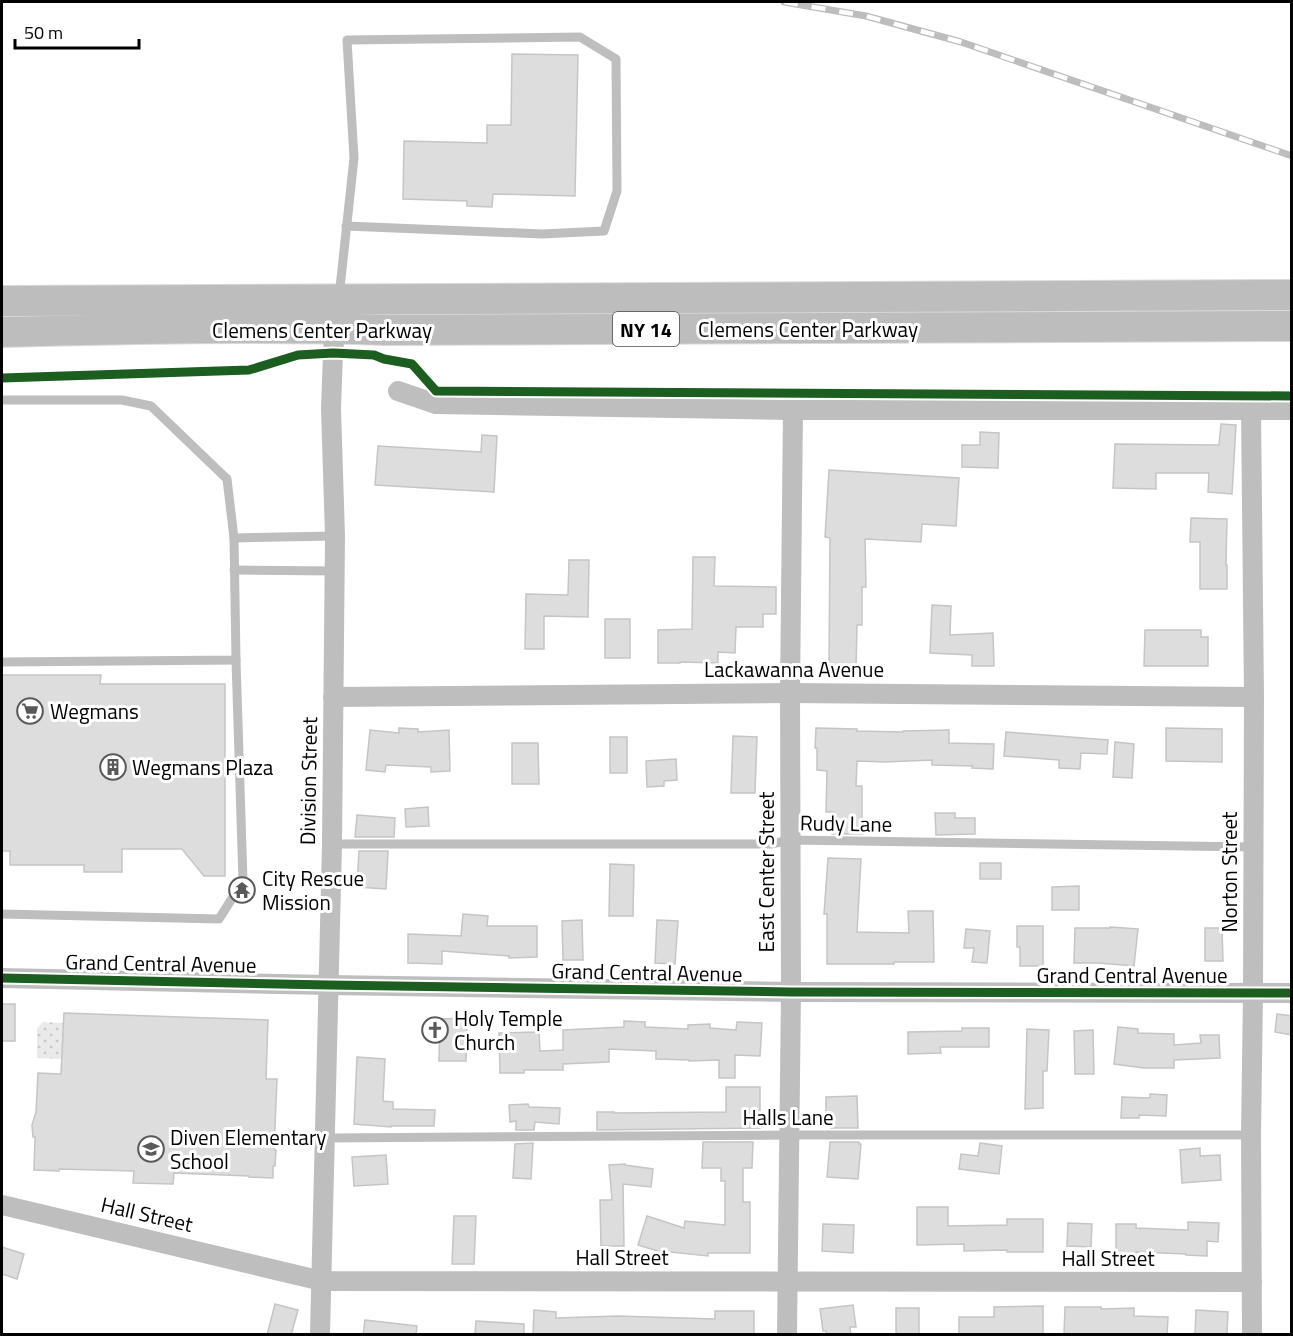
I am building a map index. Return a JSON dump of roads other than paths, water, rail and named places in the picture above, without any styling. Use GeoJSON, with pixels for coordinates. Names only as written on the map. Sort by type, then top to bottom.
{"type":"FeatureCollection","features":[{"type":"Feature","properties":{"kind":"main road","name":"Clemens Center Parkway"},"geometry":{"type":"LineString","coordinates":[[2,332],[159,329],[541,300],[662,297],[1292,295]]}},
{"type":"Feature","properties":{"kind":"main road","name":"Clemens Center Parkway"},"geometry":{"type":"LineString","coordinates":[[2,301],[336,314],[385,330],[1292,326]]}},
{"type":"Feature","properties":{"kind":"street","name":"Division Street"},"geometry":{"type":"LineString","coordinates":[[320,1335],[332,844],[335,536],[331,409],[336,314]]}},
{"type":"Feature","properties":{"kind":"street"},"geometry":{"type":"LineString","coordinates":[[398,391],[436,404],[793,410],[1292,410]]}},
{"type":"Feature","properties":{"kind":"street","name":"East Center Street"},"geometry":{"type":"LineString","coordinates":[[787,1335],[793,410]]}},
{"type":"Feature","properties":{"kind":"street","name":"Norton Street"},"geometry":{"type":"LineString","coordinates":[[1251,410],[1254,697],[1252,1335]]}},
{"type":"Feature","properties":{"kind":"street","name":"Lackawanna Avenue"},"geometry":{"type":"LineString","coordinates":[[333,697],[790,693],[1254,697]]}},
{"type":"Feature","properties":{"kind":"street","name":"Grand Central Avenue"},"geometry":{"type":"LineString","coordinates":[[2,978],[791,992],[1292,993]]}},
{"type":"Feature","properties":{"kind":"street","name":"Hall Street"},"geometry":{"type":"LineString","coordinates":[[2,1205],[322,1281],[1252,1282]]}},
{"type":"Feature","properties":{"kind":"lane"},"geometry":{"type":"LineString","coordinates":[[336,314],[346,226],[354,158],[347,40],[580,37],[616,59],[617,191],[604,231],[542,234],[346,226]]}},
{"type":"Feature","properties":{"kind":"lane"},"geometry":{"type":"LineString","coordinates":[[2,400],[122,400],[151,406],[226,479],[234,538],[243,881],[219,920],[2,914]]}},
{"type":"Feature","properties":{"kind":"lane"},"geometry":{"type":"LineString","coordinates":[[234,538],[335,536]]}},
{"type":"Feature","properties":{"kind":"lane"},"geometry":{"type":"LineString","coordinates":[[234,570],[334,571]]}},
{"type":"Feature","properties":{"kind":"lane"},"geometry":{"type":"LineString","coordinates":[[2,662],[236,660]]}},
{"type":"Feature","properties":{"kind":"lane","name":"Rudy Lane"},"geometry":{"type":"LineString","coordinates":[[332,844],[771,844],[790,840],[1253,847]]}},
{"type":"Feature","properties":{"kind":"lane","name":"Halls Lane"},"geometry":{"type":"LineString","coordinates":[[325,1138],[1251,1135]]}},
{"type":"Feature","properties":{"kind":"railway"},"geometry":{"type":"LineString","coordinates":[[784,2],[866,16],[961,42],[1292,156]]}},
{"type":"Feature","properties":{"kind":"place","name":"Wegmans"},"geometry":{"type":"Point","coordinates":[30,711]}},
{"type":"Feature","properties":{"kind":"place","name":"Wegmans Plaza"},"geometry":{"type":"Point","coordinates":[113,767]}},
{"type":"Feature","properties":{"kind":"place","name":"City Rescue Mission"},"geometry":{"type":"Point","coordinates":[242,890]}},
{"type":"Feature","properties":{"kind":"place","name":"Holy Temple Church"},"geometry":{"type":"Point","coordinates":[435,1030]}},
{"type":"Feature","properties":{"kind":"place","name":"Diven Elementary School"},"geometry":{"type":"Point","coordinates":[151,1149]}}]}
